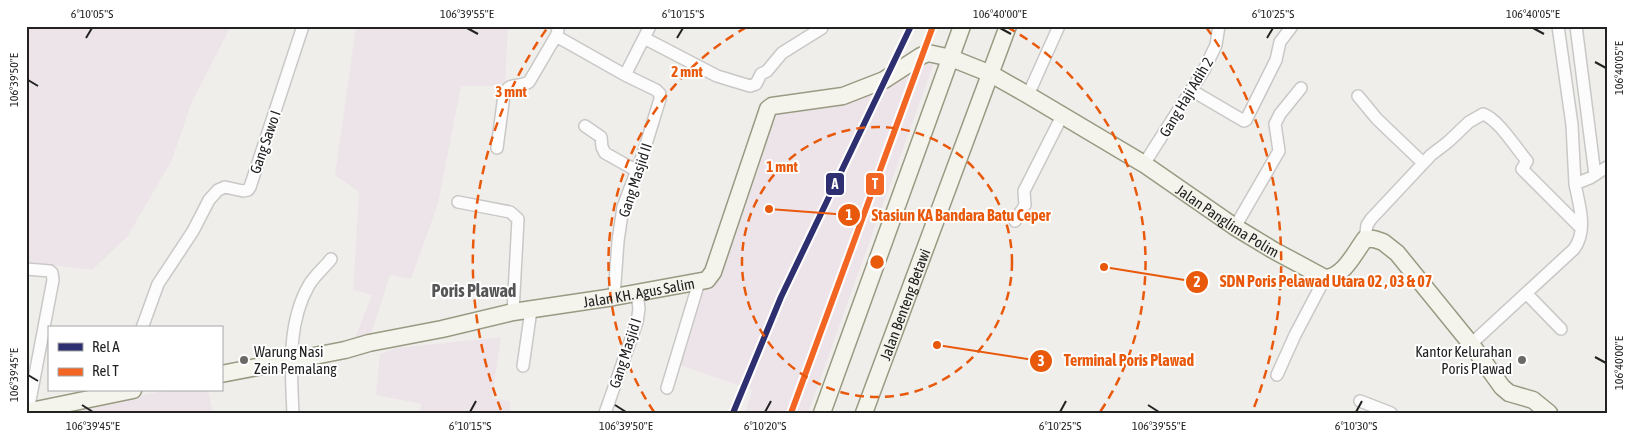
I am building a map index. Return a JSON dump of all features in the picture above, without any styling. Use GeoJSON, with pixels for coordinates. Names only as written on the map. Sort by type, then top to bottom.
{"type":"FeatureCollection","features":[{"type":"Feature","properties":{"kind":"street","name":"Gang Sawo I"},"geometry":{"type":"LineString","coordinates":[[143,326],[158,284],[193,230],[209,200],[218,190],[225,187],[243,191],[248,190],[250,187],[303,26]]}},
{"type":"Feature","properties":{"kind":"street"},"geometry":{"type":"LineString","coordinates":[[497,148],[504,95],[507,89],[512,86],[526,85],[529,82],[556,31],[625,75],[650,26]]}},
{"type":"Feature","properties":{"kind":"street"},"geometry":{"type":"LineString","coordinates":[[822,413],[956,60],[962,26]]}},
{"type":"Feature","properties":{"kind":"street","name":"Jalan Benteng Betawi"},"geometry":{"type":"LineString","coordinates":[[864,413],[984,72],[1008,26]]}},
{"type":"Feature","properties":{"kind":"street"},"geometry":{"type":"LineString","coordinates":[[1028,95],[1060,26]]}},
{"type":"Feature","properties":{"kind":"street","name":"Gang Haji Adih 2"},"geometry":{"type":"LineString","coordinates":[[1144,164],[1204,70],[1216,46],[1219,26]]}},
{"type":"Feature","properties":{"kind":"street"},"geometry":{"type":"LineString","coordinates":[[1191,90],[1244,121],[1246,120],[1276,60],[1280,42],[1292,26]]}},
{"type":"Feature","properties":{"kind":"street"},"geometry":{"type":"LineString","coordinates":[[1558,26],[1572,125],[1585,180]]}},
{"type":"Feature","properties":{"kind":"street"},"geometry":{"type":"LineString","coordinates":[[1471,344],[1574,249],[1579,242],[1585,180],[1576,26]]}},
{"type":"Feature","properties":{"kind":"street"},"geometry":{"type":"LineString","coordinates":[[644,38],[717,76],[750,86],[756,84],[761,74],[767,71],[782,54],[822,28]]}},
{"type":"Feature","properties":{"kind":"street","name":"Jalan KH. Agus Salim"},"geometry":{"type":"LineString","coordinates":[[222,374],[442,329],[513,312],[614,297],[707,280],[713,272],[766,112],[770,107],[842,96],[884,80],[928,53],[956,60]]}},
{"type":"Feature","properties":{"kind":"street","name":"Jalan Panglima Polim"},"geometry":{"type":"LineString","coordinates":[[956,60],[1028,95],[1144,164],[1235,227],[1326,278]]}},
{"type":"Feature","properties":{"kind":"street","name":"Gang Masjid II"},"geometry":{"type":"LineString","coordinates":[[614,297],[618,242],[624,206],[652,127],[660,94],[625,75]]}},
{"type":"Feature","properties":{"kind":"street"},"geometry":{"type":"LineString","coordinates":[[1235,227],[1279,152],[1275,124],[1277,119],[1288,102],[1301,88]]}},
{"type":"Feature","properties":{"kind":"street"},"geometry":{"type":"LineString","coordinates":[[1358,96],[1377,119],[1423,163]]}},
{"type":"Feature","properties":{"kind":"street"},"geometry":{"type":"LineString","coordinates":[[1277,375],[1295,335],[1326,278],[1332,278],[1341,272],[1365,239],[1367,225],[1371,218],[1423,163],[1479,115],[1488,116],[1496,123],[1527,161],[1522,169],[1581,228]]}},
{"type":"Feature","properties":{"kind":"street"},"geometry":{"type":"LineString","coordinates":[[1015,221],[1024,208],[1024,191],[1062,116]]}},
{"type":"Feature","properties":{"kind":"street"},"geometry":{"type":"LineString","coordinates":[[585,126],[600,138],[605,153],[637,171]]}},
{"type":"Feature","properties":{"kind":"street"},"geometry":{"type":"LineString","coordinates":[[1585,180],[1607,167]]}},
{"type":"Feature","properties":{"kind":"street"},"geometry":{"type":"LineString","coordinates":[[458,202],[510,212],[518,219],[513,312]]}},
{"type":"Feature","properties":{"kind":"street"},"geometry":{"type":"LineString","coordinates":[[1365,239],[1383,242],[1397,253],[1471,344],[1502,387],[1509,393],[1533,400],[1548,413]]}},
{"type":"Feature","properties":{"kind":"street"},"geometry":{"type":"LineString","coordinates":[[294,413],[290,360],[297,312],[313,279],[331,259]]}},
{"type":"Feature","properties":{"kind":"street"},"geometry":{"type":"LineString","coordinates":[[26,269],[50,271],[53,280],[27,412],[121,392]]}},
{"type":"Feature","properties":{"kind":"street"},"geometry":{"type":"LineString","coordinates":[[667,388],[699,282]]}},
{"type":"Feature","properties":{"kind":"street","name":"Gang Masjid I"},"geometry":{"type":"LineString","coordinates":[[605,413],[638,322],[637,292]]}},
{"type":"Feature","properties":{"kind":"street"},"geometry":{"type":"LineString","coordinates":[[1526,293],[1561,329]]}},
{"type":"Feature","properties":{"kind":"street"},"geometry":{"type":"LineString","coordinates":[[523,366],[531,310]]}},
{"type":"Feature","properties":{"kind":"street"},"geometry":{"type":"LineString","coordinates":[[1360,401],[1390,413]]}},
{"type":"Feature","properties":{"kind":"shaded area"},"geometry":{"type":"Polygon","coordinates":[[[26,26],[231,26],[192,102],[171,162],[127,237],[92,270],[26,262],[26,26]]]}},
{"type":"Feature","properties":{"kind":"shaded area"},"geometry":{"type":"Polygon","coordinates":[[[356,26],[508,26],[505,86],[461,86],[438,204],[411,279],[390,275],[369,341],[352,345],[372,295],[353,290],[359,192],[335,175],[356,26]]]}},
{"type":"Feature","properties":{"kind":"shaded area"},"geometry":{"type":"Polygon","coordinates":[[[924,62],[934,63],[808,413],[745,413],[752,390],[677,364],[701,283],[768,114],[924,62]]]}},
{"type":"Feature","properties":{"kind":"shaded area"},"geometry":{"type":"Polygon","coordinates":[[[501,337],[492,398],[510,401],[510,413],[420,413],[421,404],[376,395],[380,354],[396,348],[501,337]]]}},
{"type":"Feature","properties":{"kind":"shaded area"},"geometry":{"type":"Polygon","coordinates":[[[158,392],[208,392],[213,413],[61,413],[158,392]]]}},
{"type":"Feature","properties":{"kind":"rail line","name":"A"},"geometry":{"type":"LineString","coordinates":[[733,413],[781,297],[911,26]]}},
{"type":"Feature","properties":{"kind":"rail line","name":"T"},"geometry":{"type":"LineString","coordinates":[[791,413],[933,26]]}},
{"type":"Feature","properties":{"kind":"place","name":"Stasiun KA Bandara Batu Ceper"},"geometry":{"type":"Point","coordinates":[769,209]}},
{"type":"Feature","properties":{"kind":"place","name":"SDN Poris Pelawad Utara 02 , 03 & 07"},"geometry":{"type":"Point","coordinates":[1104,267]}},
{"type":"Feature","properties":{"kind":"place","name":"Terminal Poris Plawad"},"geometry":{"type":"Point","coordinates":[937,345]}},
{"type":"Feature","properties":{"kind":"place","name":"Warung Nasi Zein Pemalang"},"geometry":{"type":"Point","coordinates":[244,360]}},
{"type":"Feature","properties":{"kind":"place","name":"Kantor Kelurahan Poris Plawad"},"geometry":{"type":"Point","coordinates":[1522,360]}},
{"type":"Feature","properties":{"kind":"district","name":"Poris Plawad"},"geometry":{"type":"Point","coordinates":[474,290]}}]}
